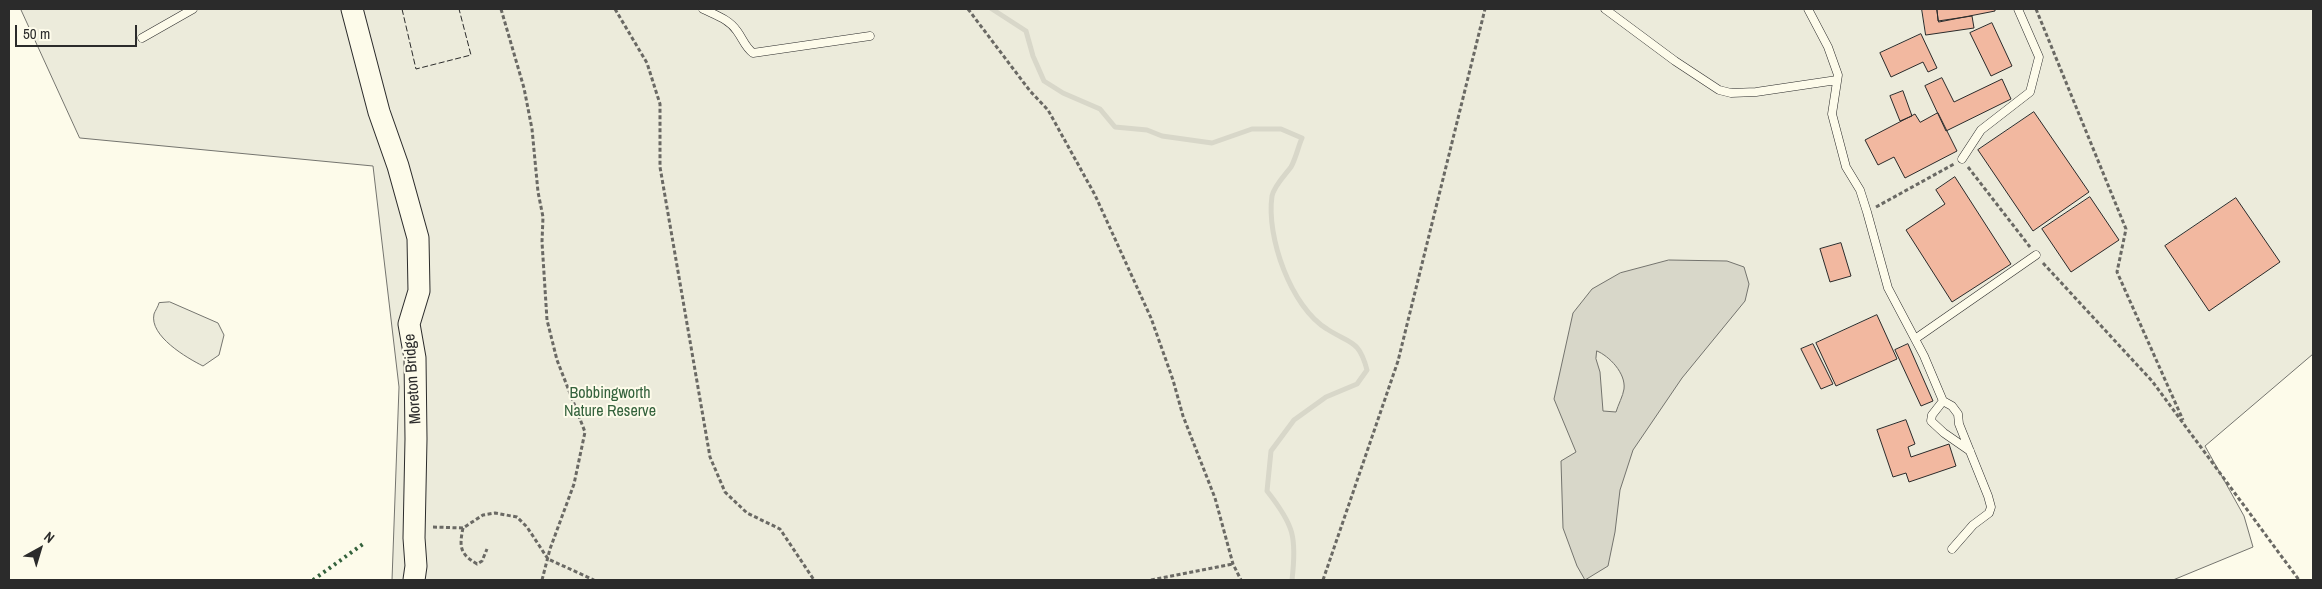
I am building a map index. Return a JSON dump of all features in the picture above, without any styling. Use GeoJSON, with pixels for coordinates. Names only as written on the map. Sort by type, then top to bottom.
{"type":"FeatureCollection","features":[{"type":"Feature","properties":{"kind":"street","name":"Moreton Bridge"},"geometry":{"type":"LineString","coordinates":[[352,9],[379,112],[398,166],[418,238],[419,291],[409,324],[415,358],[414,526],[416,566],[414,580]]}},
{"type":"Feature","properties":{"kind":"lane"},"geometry":{"type":"LineString","coordinates":[[142,38],[193,9]]}},
{"type":"Feature","properties":{"kind":"lane"},"geometry":{"type":"LineString","coordinates":[[704,9],[728,21],[737,30],[748,50],[753,53],[870,36]]}},
{"type":"Feature","properties":{"kind":"lane"},"geometry":{"type":"LineString","coordinates":[[1605,9],[1675,61],[1719,90],[1731,93],[1756,92],[1837,80]]}},
{"type":"Feature","properties":{"kind":"lane"},"geometry":{"type":"LineString","coordinates":[[1808,9],[1828,47],[1838,75],[1832,114],[1846,167],[1860,190],[1888,288],[1915,338],[1943,401],[1958,414],[1959,424],[1991,507],[1989,513],[1973,525],[1952,549]]}},
{"type":"Feature","properties":{"kind":"lane"},"geometry":{"type":"LineString","coordinates":[[1962,159],[1981,130],[2030,92],[2039,56],[2018,9]]}},
{"type":"Feature","properties":{"kind":"lane"},"geometry":{"type":"LineString","coordinates":[[1915,338],[2036,255]]}},
{"type":"Feature","properties":{"kind":"lane"},"geometry":{"type":"LineString","coordinates":[[1943,401],[1932,415],[1931,420],[1944,433],[1970,451]]}},
{"type":"Feature","properties":{"kind":"path"},"geometry":{"type":"LineString","coordinates":[[501,9],[524,88],[532,129],[538,192],[543,217],[542,242],[547,320],[557,360],[584,432],[574,484],[542,580]]}},
{"type":"Feature","properties":{"kind":"path"},"geometry":{"type":"LineString","coordinates":[[615,9],[647,63],[660,104],[660,167],[710,457],[724,492],[747,513],[780,529],[814,580]]}},
{"type":"Feature","properties":{"kind":"path"},"geometry":{"type":"LineString","coordinates":[[968,9],[1030,91],[1048,110],[1099,203],[1151,318],[1173,380],[1183,416],[1215,498],[1233,564],[1241,580]]}},
{"type":"Feature","properties":{"kind":"path"},"geometry":{"type":"LineString","coordinates":[[1322,580],[1398,360],[1486,9]]}},
{"type":"Feature","properties":{"kind":"path"},"geometry":{"type":"LineString","coordinates":[[2036,9],[2126,229],[2117,272],[2186,427],[2299,580]]}},
{"type":"Feature","properties":{"kind":"path"},"geometry":{"type":"LineString","coordinates":[[414,526],[463,528],[483,515],[495,512],[517,517],[527,527],[548,559],[594,580]]}},
{"type":"Feature","properties":{"kind":"path"},"geometry":{"type":"LineString","coordinates":[[463,528],[461,548],[466,557],[477,564],[482,561],[487,549]]}},
{"type":"Feature","properties":{"kind":"path"},"geometry":{"type":"LineString","coordinates":[[1151,580],[1233,564]]}},
{"type":"Feature","properties":{"kind":"green space","name":"Bobbingworth Nature Reserve"},"geometry":{"type":"Polygon","coordinates":[[[21,9],[2313,9],[2313,354],[2205,446],[2244,516],[2253,547],[2173,580],[392,580],[399,387],[373,166],[80,138],[21,9]]]}},
{"type":"Feature","properties":{"kind":"green space"},"geometry":{"type":"Polygon","coordinates":[[[170,302],[218,323],[224,335],[219,355],[203,366],[179,352],[163,338],[154,322],[154,314],[159,303],[170,302]]]}},
{"type":"Feature","properties":{"kind":"shaded area"},"geometry":{"type":"Polygon","coordinates":[[[1669,260],[1727,261],[1744,267],[1749,284],[1745,301],[1682,378],[1633,450],[1620,490],[1615,532],[1608,566],[1585,580],[1577,566],[1563,528],[1561,461],[1576,452],[1554,399],[1573,313],[1592,289],[1620,273],[1669,260]],[[1597,351],[1596,359],[1600,372],[1603,411],[1616,412],[1624,389],[1624,383],[1620,371],[1602,353],[1597,351]]]}},
{"type":"Feature","properties":{"kind":"building"},"geometry":{"type":"Polygon","coordinates":[[[1922,9],[1937,9],[1938,21],[1972,16],[1974,28],[1926,35],[1922,9]]]}},
{"type":"Feature","properties":{"kind":"building"},"geometry":{"type":"Polygon","coordinates":[[[1937,9],[1995,9],[1995,11],[1939,22],[1937,9]]]}},
{"type":"Feature","properties":{"kind":"building"},"geometry":{"type":"Polygon","coordinates":[[[1992,23],[2012,66],[1991,76],[1970,33],[1992,23]]]}},
{"type":"Feature","properties":{"kind":"building"},"geometry":{"type":"Polygon","coordinates":[[[1921,34],[1937,68],[1928,72],[1923,62],[1891,77],[1880,53],[1921,34]]]}},
{"type":"Feature","properties":{"kind":"building"},"geometry":{"type":"Polygon","coordinates":[[[1942,78],[1954,102],[2002,79],[2011,99],[1946,131],[1925,86],[1942,78]]]}},
{"type":"Feature","properties":{"kind":"building"},"geometry":{"type":"Polygon","coordinates":[[[1903,91],[1912,116],[1900,121],[1890,96],[1903,91]]]}},
{"type":"Feature","properties":{"kind":"building"},"geometry":{"type":"Polygon","coordinates":[[[2034,112],[2089,192],[2033,231],[1978,150],[2034,112]]]}},
{"type":"Feature","properties":{"kind":"building"},"geometry":{"type":"Polygon","coordinates":[[[1938,113],[1957,151],[1905,178],[1894,157],[1878,165],[1865,140],[1915,114],[1920,122],[1938,113]]]}},
{"type":"Feature","properties":{"kind":"building"},"geometry":{"type":"Polygon","coordinates":[[[1955,177],[2011,264],[1952,302],[1906,230],[1945,204],[1936,190],[1955,177]]]}},
{"type":"Feature","properties":{"kind":"building"},"geometry":{"type":"Polygon","coordinates":[[[2090,197],[2119,240],[2071,272],[2042,229],[2090,197]]]}},
{"type":"Feature","properties":{"kind":"building"},"geometry":{"type":"Polygon","coordinates":[[[2236,198],[2280,262],[2209,311],[2165,246],[2236,198]]]}},
{"type":"Feature","properties":{"kind":"building"},"geometry":{"type":"Polygon","coordinates":[[[1841,243],[1851,276],[1830,282],[1820,249],[1841,243]]]}},
{"type":"Feature","properties":{"kind":"building"},"geometry":{"type":"Polygon","coordinates":[[[1877,315],[1897,359],[1836,386],[1816,343],[1877,315]]]}},
{"type":"Feature","properties":{"kind":"building"},"geometry":{"type":"Polygon","coordinates":[[[1813,344],[1833,384],[1821,389],[1801,349],[1813,344]]]}},
{"type":"Feature","properties":{"kind":"building"},"geometry":{"type":"Polygon","coordinates":[[[1908,344],[1933,401],[1921,406],[1895,350],[1908,344]]]}},
{"type":"Feature","properties":{"kind":"building"},"geometry":{"type":"Polygon","coordinates":[[[1906,420],[1915,444],[1908,447],[1911,457],[1949,444],[1956,466],[1909,482],[1906,473],[1893,477],[1877,430],[1906,420]]]}},
{"type":"Feature","properties":{"kind":"waterway"},"geometry":{"type":"LineString","coordinates":[[992,9],[1026,31],[1033,56],[1044,81],[1063,93],[1100,109],[1115,127],[1147,130],[1162,136],[1212,143],[1252,129],[1281,129],[1302,138],[1291,167],[1277,185],[1272,196],[1271,213],[1277,250],[1292,288],[1302,305],[1314,319],[1327,329],[1353,343],[1361,353],[1367,370],[1357,384],[1326,397],[1294,420],[1271,451],[1267,491],[1283,513],[1292,532],[1294,553],[1292,580]]}},
{"type":"Feature","properties":{"kind":"hedge"},"geometry":{"type":"LineString","coordinates":[[313,580],[363,544]]}},
{"type":"Feature","properties":{"kind":"fence"},"geometry":{"type":"LineString","coordinates":[[402,9],[416,69],[471,55],[459,9]]}}]}
